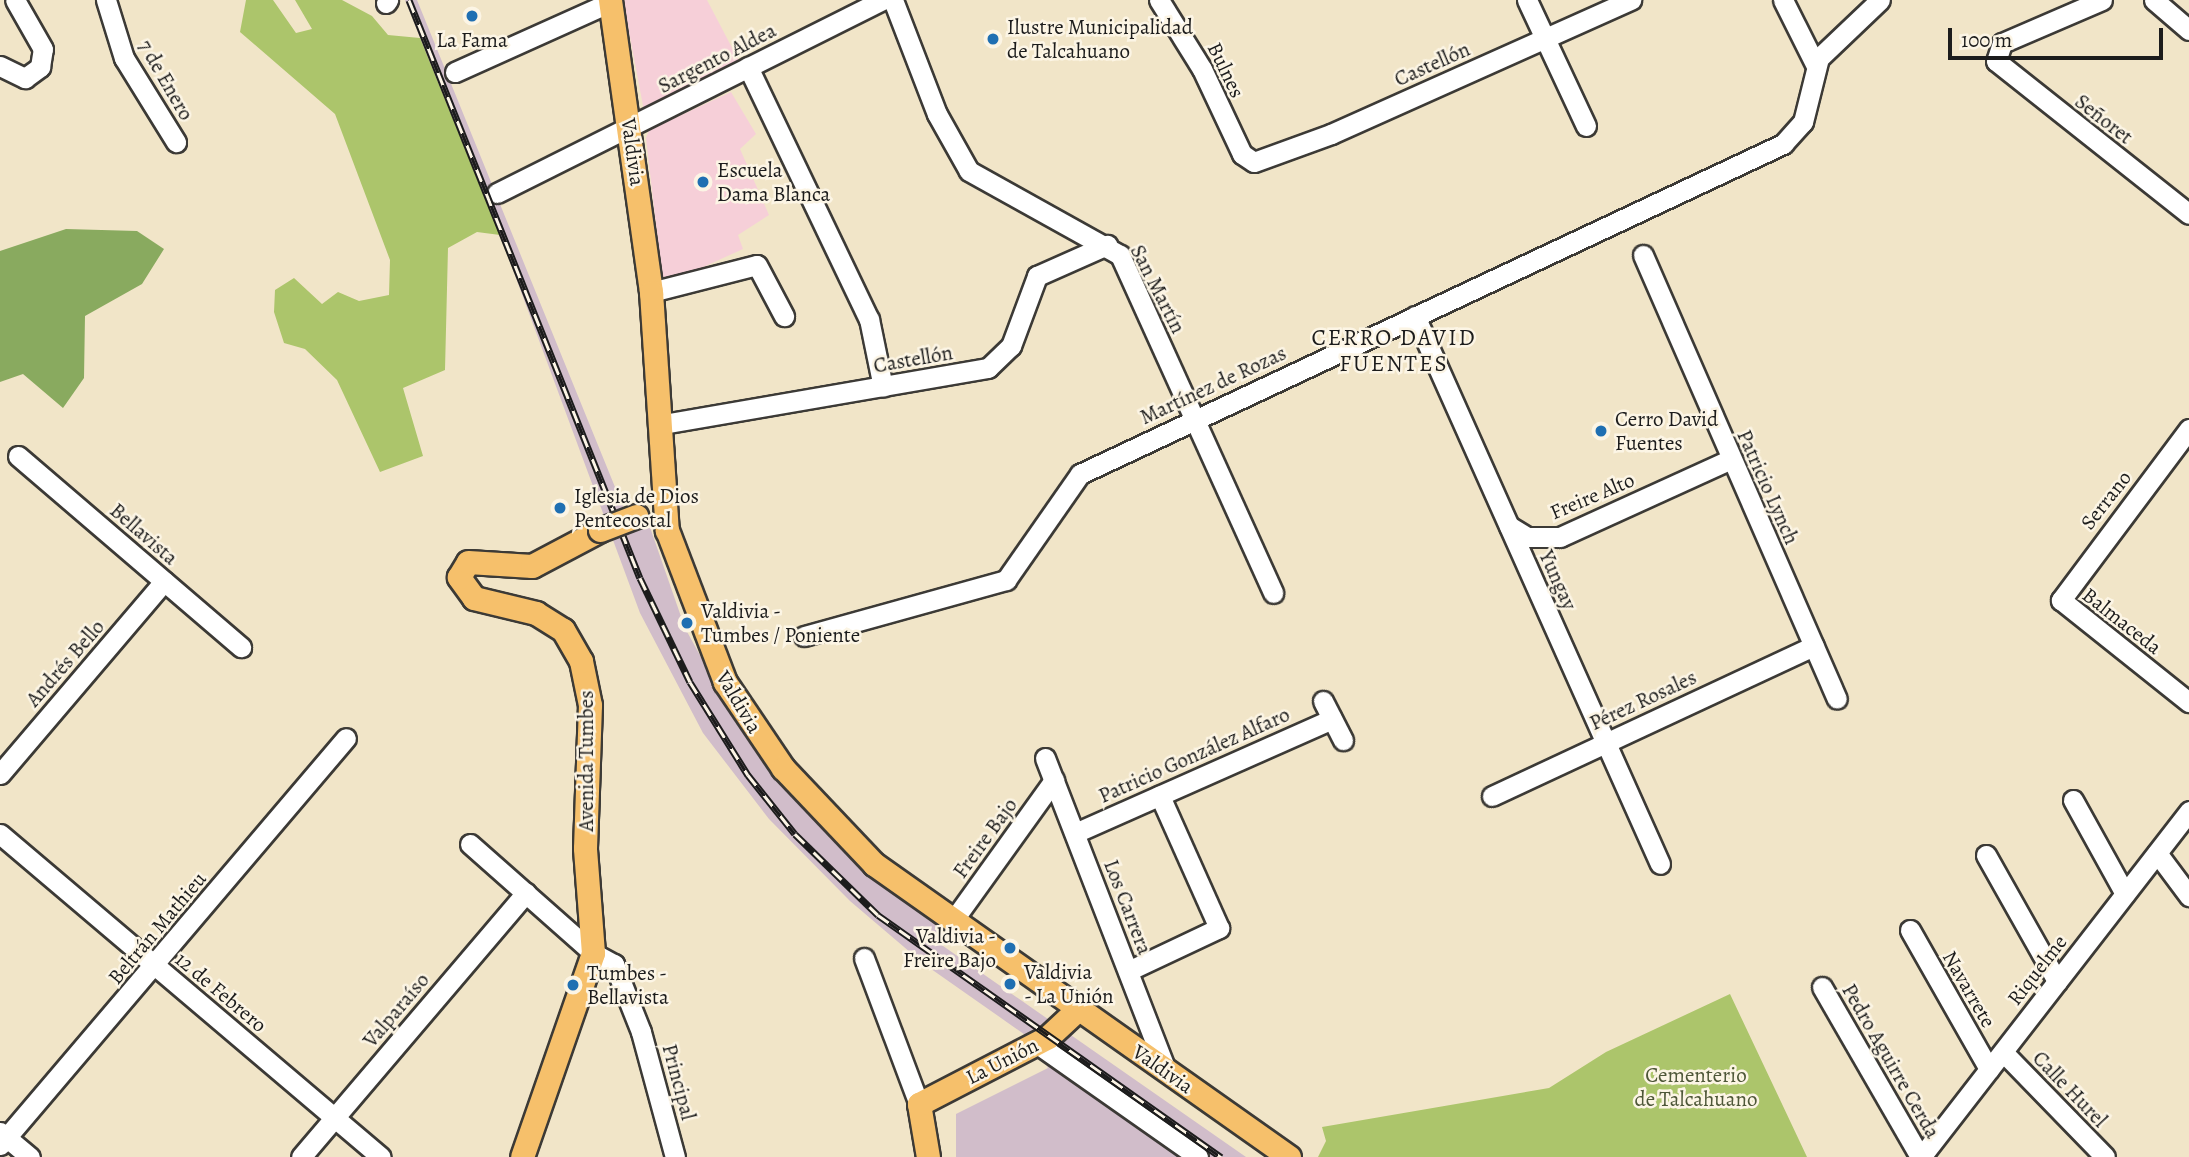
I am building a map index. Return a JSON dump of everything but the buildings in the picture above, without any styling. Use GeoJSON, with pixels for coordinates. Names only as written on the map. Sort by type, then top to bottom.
{"type":"FeatureCollection","features":[{"type":"Feature","properties":{"kind":"main road","name":"Valdivia"},"geometry":{"type":"LineString","coordinates":[[610,1],[652,292],[671,548],[700,627],[755,730],[841,834],[952,922],[1289,1157]]}},
{"type":"Feature","properties":{"kind":"main road","name":"Avenida Tumbes"},"geometry":{"type":"LineString","coordinates":[[522,1157],[593,953],[585,848],[590,705],[581,661],[549,619],[474,598],[458,577],[468,562],[532,566],[600,530],[667,505]]}},
{"type":"Feature","properties":{"kind":"main road","name":"La Unión"},"geometry":{"type":"LineString","coordinates":[[919,1104],[1036,1043],[1077,1010]]}},
{"type":"Feature","properties":{"kind":"main road"},"geometry":{"type":"LineString","coordinates":[[919,1104],[928,1157]]}},
{"type":"Feature","properties":{"kind":"street"},"geometry":{"type":"LineString","coordinates":[[0,66],[25,78],[40,67],[43,49],[15,0]]}},
{"type":"Feature","properties":{"kind":"street","name":"7 de Enero"},"geometry":{"type":"LineString","coordinates":[[106,0],[124,58],[176,142]]}},
{"type":"Feature","properties":{"kind":"street","name":"Sargento Aldea"},"geometry":{"type":"LineString","coordinates":[[496,193],[882,0]]}},
{"type":"Feature","properties":{"kind":"street","name":"San Martín"},"geometry":{"type":"LineString","coordinates":[[894,0],[937,114],[969,171],[1107,245],[1122,260],[1273,593]]}},
{"type":"Feature","properties":{"kind":"street","name":"Bulnes"},"geometry":{"type":"LineString","coordinates":[[1159,0],[1249,161]]}},
{"type":"Feature","properties":{"kind":"street"},"geometry":{"type":"LineString","coordinates":[[1527,0],[1586,127]]}},
{"type":"Feature","properties":{"kind":"street","name":"Castellón"},"geometry":{"type":"LineString","coordinates":[[1249,161],[1331,134],[1545,38],[1604,6],[1631,0]]}},
{"type":"Feature","properties":{"kind":"street"},"geometry":{"type":"LineString","coordinates":[[1783,0],[1815,64],[1880,0]]}},
{"type":"Feature","properties":{"kind":"street","name":"Señoret"},"geometry":{"type":"LineString","coordinates":[[2102,0],[2002,43],[1994,56],[2002,68],[2189,214]]}},
{"type":"Feature","properties":{"kind":"street"},"geometry":{"type":"LineString","coordinates":[[2154,0],[2189,30]]}},
{"type":"Feature","properties":{"kind":"street"},"geometry":{"type":"LineString","coordinates":[[455,72],[610,1]]}},
{"type":"Feature","properties":{"kind":"street","name":"Martínez de Rozas"},"geometry":{"type":"LineString","coordinates":[[804,636],[1006,580],[1070,481],[1194,418],[1790,139],[1803,122],[1815,64]]}},
{"type":"Feature","properties":{"kind":"street"},"geometry":{"type":"LineString","coordinates":[[748,68],[869,319],[883,387]]}},
{"type":"Feature","properties":{"kind":"street","name":"Castellón"},"geometry":{"type":"LineString","coordinates":[[663,424],[883,387],[994,365],[1011,346],[1037,276],[1107,245]]}},
{"type":"Feature","properties":{"kind":"street","name":"Patricio Lynch"},"geometry":{"type":"LineString","coordinates":[[1643,255],[1837,698]]}},
{"type":"Feature","properties":{"kind":"street"},"geometry":{"type":"LineString","coordinates":[[652,292],[757,265],[784,316]]}},
{"type":"Feature","properties":{"kind":"street","name":"Yungay"},"geometry":{"type":"LineString","coordinates":[[1415,316],[1660,864]]}},
{"type":"Feature","properties":{"kind":"street","name":"Serrano"},"geometry":{"type":"LineString","coordinates":[[2061,600],[2189,429]]}},
{"type":"Feature","properties":{"kind":"street","name":"Bellavista"},"geometry":{"type":"LineString","coordinates":[[18,456],[241,647]]}},
{"type":"Feature","properties":{"kind":"street","name":"Freire Alto"},"geometry":{"type":"LineString","coordinates":[[1509,525],[1527,537],[1560,537],[1731,459]]}},
{"type":"Feature","properties":{"kind":"street","name":"Andrés Bello"},"geometry":{"type":"LineString","coordinates":[[0,774],[164,581]]}},
{"type":"Feature","properties":{"kind":"street","name":"Balmaceda"},"geometry":{"type":"LineString","coordinates":[[2061,600],[2189,702]]}},
{"type":"Feature","properties":{"kind":"street","name":"Pérez Rosales"},"geometry":{"type":"LineString","coordinates":[[1492,796],[1814,646]]}},
{"type":"Feature","properties":{"kind":"street","name":"Patricio González Alfaro"},"geometry":{"type":"LineString","coordinates":[[1075,833],[1160,796],[1328,710],[1343,740]]}},
{"type":"Feature","properties":{"kind":"street","name":"Beltrán Mathieu"},"geometry":{"type":"LineString","coordinates":[[2,1138],[155,965],[346,738]]}},
{"type":"Feature","properties":{"kind":"street","name":"Los Carrera"},"geometry":{"type":"LineString","coordinates":[[1045,758],[1167,1072]]}},
{"type":"Feature","properties":{"kind":"street","name":"Freire Bajo"},"geometry":{"type":"LineString","coordinates":[[952,922],[1054,780]]}},
{"type":"Feature","properties":{"kind":"street"},"geometry":{"type":"LineString","coordinates":[[1128,971],[1219,928],[1160,796]]}},
{"type":"Feature","properties":{"kind":"street"},"geometry":{"type":"LineString","coordinates":[[2073,800],[2125,894]]}},
{"type":"Feature","properties":{"kind":"street","name":"Riquelme"},"geometry":{"type":"LineString","coordinates":[[1921,1157],[2189,811]]}},
{"type":"Feature","properties":{"kind":"street","name":"12 de Febrero"},"geometry":{"type":"LineString","coordinates":[[0,834],[381,1157]]}},
{"type":"Feature","properties":{"kind":"street"},"geometry":{"type":"LineString","coordinates":[[470,844],[593,953]]}},
{"type":"Feature","properties":{"kind":"street"},"geometry":{"type":"LineString","coordinates":[[2157,853],[2189,896]]}},
{"type":"Feature","properties":{"kind":"street"},"geometry":{"type":"LineString","coordinates":[[1986,855],[2057,981]]}},
{"type":"Feature","properties":{"kind":"street","name":"Valparaíso"},"geometry":{"type":"LineString","coordinates":[[301,1157],[526,893]]}},
{"type":"Feature","properties":{"kind":"street","name":"Navarrete"},"geometry":{"type":"LineString","coordinates":[[1910,930],[1989,1069]]}},
{"type":"Feature","properties":{"kind":"street","name":"Principal"},"geometry":{"type":"LineString","coordinates":[[593,953],[614,964],[627,989],[675,1157]]}},
{"type":"Feature","properties":{"kind":"street"},"geometry":{"type":"LineString","coordinates":[[864,958],[919,1104]]}},
{"type":"Feature","properties":{"kind":"street","name":"Pedro Aguirre Cerda"},"geometry":{"type":"LineString","coordinates":[[1822,987],[1921,1157]]}},
{"type":"Feature","properties":{"kind":"street"},"geometry":{"type":"LineString","coordinates":[[1036,1043],[1198,1157]]}},
{"type":"Feature","properties":{"kind":"street","name":"Calle Hurel"},"geometry":{"type":"LineString","coordinates":[[2003,1052],[2105,1157]]}},
{"type":"Feature","properties":{"kind":"street"},"geometry":{"type":"LineString","coordinates":[[2,1138],[30,1157]]}},
{"type":"Feature","properties":{"kind":"shaded area"},"geometry":{"type":"Polygon","coordinates":[[[405,0],[417,0],[628,519],[645,513],[685,628],[741,730],[831,839],[940,928],[933,939],[1246,1157],[956,1157],[956,1114],[1048,1068],[1031,1039],[924,964],[850,901],[769,819],[703,733],[640,613],[500,235],[405,0]]]}},
{"type":"Feature","properties":{"kind":"shaded area"},"geometry":{"type":"Polygon","coordinates":[[[623,0],[707,0],[740,63],[644,111],[623,0]]]}},
{"type":"Feature","properties":{"kind":"shaded area","name":"Escuela Dama Blanca"},"geometry":{"type":"Polygon","coordinates":[[[731,92],[756,134],[740,149],[769,215],[738,235],[743,249],[668,283],[662,277],[646,138],[649,130],[731,92]]]}},
{"type":"Feature","properties":{"kind":"green space"},"geometry":{"type":"Polygon","coordinates":[[[246,0],[273,0],[296,33],[312,29],[295,0],[342,0],[372,16],[388,35],[420,38],[500,235],[477,232],[448,248],[445,370],[403,388],[423,456],[380,472],[337,380],[305,349],[284,343],[274,312],[275,290],[294,278],[322,304],[338,292],[359,301],[389,295],[390,260],[335,114],[240,32],[246,0]]]}},
{"type":"Feature","properties":{"kind":"green space"},"geometry":{"type":"Polygon","coordinates":[[[66,229],[137,231],[164,249],[142,284],[85,316],[84,378],[63,408],[23,374],[0,382],[0,251],[66,229]]]}},
{"type":"Feature","properties":{"kind":"green space","name":"Cementerio de Talcahuano"},"geometry":{"type":"Polygon","coordinates":[[[1730,994],[1807,1157],[1318,1157],[1326,1141],[1322,1127],[1549,1088],[1606,1052],[1730,994]]]}},
{"type":"Feature","properties":{"kind":"railway"},"geometry":{"type":"LineString","coordinates":[[409,0],[640,578],[690,682],[748,775],[795,834],[878,915],[1221,1157]]}},
{"type":"Feature","properties":{"kind":"place","name":"La Fama"},"geometry":{"type":"Point","coordinates":[472,16]}},
{"type":"Feature","properties":{"kind":"place","name":"Ilustre Municipalidad de Talcahuano"},"geometry":{"type":"Point","coordinates":[993,39]}},
{"type":"Feature","properties":{"kind":"place","name":"Escuela Dama Blanca"},"geometry":{"type":"Point","coordinates":[703,182]}},
{"type":"Feature","properties":{"kind":"place","name":"Cerro David Fuentes"},"geometry":{"type":"Point","coordinates":[1601,431]}},
{"type":"Feature","properties":{"kind":"place","name":"Iglesia de Dios Pentecostal"},"geometry":{"type":"Point","coordinates":[560,508]}},
{"type":"Feature","properties":{"kind":"place","name":"Valdivia - Tumbes / Poniente"},"geometry":{"type":"Point","coordinates":[687,623]}},
{"type":"Feature","properties":{"kind":"place","name":"Valdivia - Freire Bajo"},"geometry":{"type":"Point","coordinates":[1010,948]}},
{"type":"Feature","properties":{"kind":"place","name":"Valdivia - La Unión"},"geometry":{"type":"Point","coordinates":[1010,984]}},
{"type":"Feature","properties":{"kind":"place","name":"Tumbes - Bellavista"},"geometry":{"type":"Point","coordinates":[573,985]}},
{"type":"Feature","properties":{"kind":"district","name":"CERRO DAVID FUENTES"},"geometry":{"type":"Point","coordinates":[1394,351]}}]}
